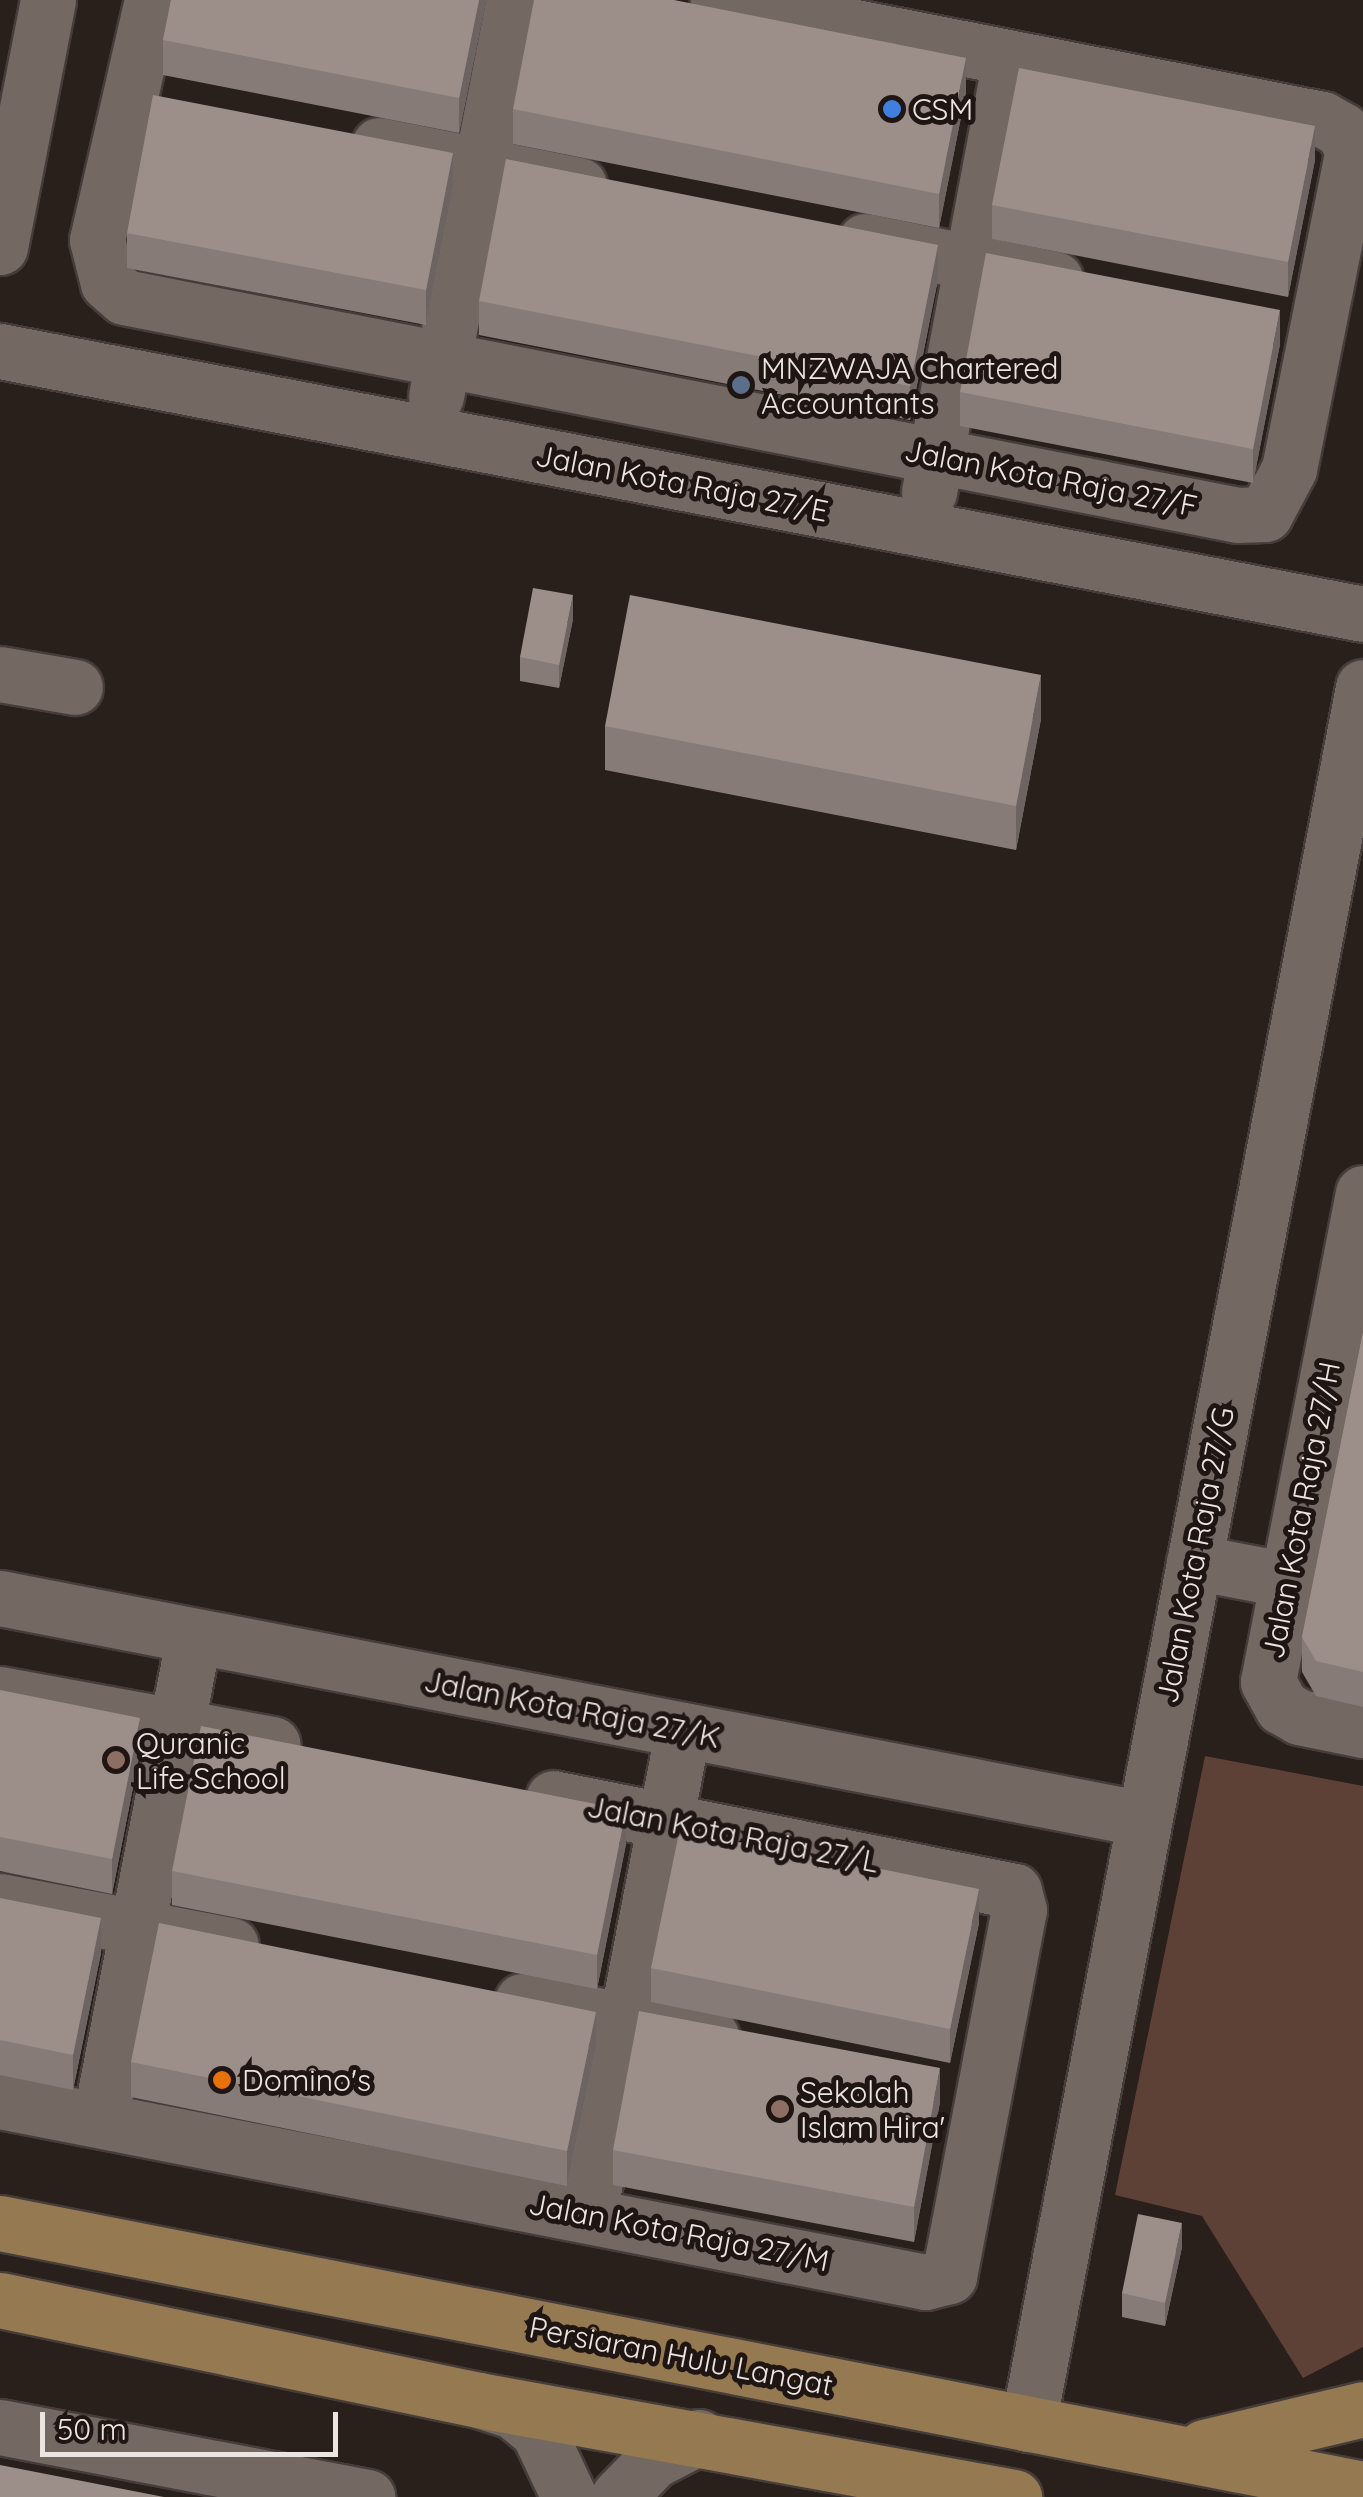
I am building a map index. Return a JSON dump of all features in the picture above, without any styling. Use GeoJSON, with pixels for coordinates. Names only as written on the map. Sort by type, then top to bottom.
{"type":"FeatureCollection","features":[{"type":"Feature","properties":{"kind":"main road","name":"Persiaran Hulu Langat"},"geometry":{"type":"LineString","coordinates":[[0,2223],[1363,2489]]}},
{"type":"Feature","properties":{"kind":"main road"},"geometry":{"type":"LineString","coordinates":[[0,2300],[479,2400],[1014,2497]]}},
{"type":"Feature","properties":{"kind":"main road"},"geometry":{"type":"LineString","coordinates":[[1177,2453],[1363,2409]]}},
{"type":"Feature","properties":{"kind":"street"},"geometry":{"type":"LineString","coordinates":[[0,247],[48,0]]}},
{"type":"Feature","properties":{"kind":"street","name":"Jalan Kota Raja 27/F"},"geometry":{"type":"LineString","coordinates":[[152,0],[97,240],[108,283],[124,296],[1238,515],[1265,514],[1289,469],[1353,150],[1342,130],[1322,119],[718,0]]}},
{"type":"Feature","properties":{"kind":"street"},"geometry":{"type":"LineString","coordinates":[[429,434],[514,0]]}},
{"type":"Feature","properties":{"kind":"street"},"geometry":{"type":"LineString","coordinates":[[922,529],[1010,58]]}},
{"type":"Feature","properties":{"kind":"street"},"geometry":{"type":"LineString","coordinates":[[131,96],[190,108]]}},
{"type":"Feature","properties":{"kind":"street"},"geometry":{"type":"LineString","coordinates":[[326,135],[638,196]]}},
{"type":"Feature","properties":{"kind":"street"},"geometry":{"type":"LineString","coordinates":[[814,231],[1104,288]]}},
{"type":"Feature","properties":{"kind":"street"},"geometry":{"type":"LineString","coordinates":[[1257,319],[1314,330]]}},
{"type":"Feature","properties":{"kind":"street","name":"Jalan Kota Raja 27/E"},"geometry":{"type":"LineString","coordinates":[[0,351],[1363,614]]}},
{"type":"Feature","properties":{"kind":"street"},"geometry":{"type":"LineString","coordinates":[[0,674],[75,686]]}},
{"type":"Feature","properties":{"kind":"street","name":"Jalan Kota Raja 27/G"},"geometry":{"type":"LineString","coordinates":[[1028,2424],[1194,1562],[1345,874],[1363,687]]}},
{"type":"Feature","properties":{"kind":"street","name":"Jalan Kota Raja 27/H"},"geometry":{"type":"LineString","coordinates":[[1363,1193],[1268,1682],[1282,1706],[1299,1717],[1363,1730]]}},
{"type":"Feature","properties":{"kind":"street"},"geometry":{"type":"LineString","coordinates":[[1194,1562],[1288,1580]]}},
{"type":"Feature","properties":{"kind":"street","name":"Jalan Kota Raja 27/K"},"geometry":{"type":"LineString","coordinates":[[0,1598],[1144,1819]]}},
{"type":"Feature","properties":{"kind":"street"},"geometry":{"type":"LineString","coordinates":[[100,2119],[194,1636]]}},
{"type":"Feature","properties":{"kind":"street"},"geometry":{"type":"LineString","coordinates":[[0,1694],[314,1752]]}},
{"type":"Feature","properties":{"kind":"street"},"geometry":{"type":"LineString","coordinates":[[589,2213],[683,1730]]}},
{"type":"Feature","properties":{"kind":"street","name":"Jalan Kota Raja 27/L"},"geometry":{"type":"LineString","coordinates":[[509,1790],[994,1885]]}},
{"type":"Feature","properties":{"kind":"street","name":"Jalan Kota Raja 27/M"},"geometry":{"type":"LineString","coordinates":[[0,2101],[939,2282],[949,2276],[959,2250],[1019,1910],[1014,1891],[994,1885]]}},
{"type":"Feature","properties":{"kind":"street"},"geometry":{"type":"LineString","coordinates":[[0,1901],[275,1954]]}},
{"type":"Feature","properties":{"kind":"street"},"geometry":{"type":"LineString","coordinates":[[470,1991],[759,2046]]}},
{"type":"Feature","properties":{"kind":"street"},"geometry":{"type":"LineString","coordinates":[[929,2078],[986,2088]]}},
{"type":"Feature","properties":{"kind":"street"},"geometry":{"type":"LineString","coordinates":[[479,2400],[513,2412],[538,2431],[568,2497]]}},
{"type":"Feature","properties":{"kind":"street"},"geometry":{"type":"LineString","coordinates":[[0,2427],[368,2497]]}},
{"type":"Feature","properties":{"kind":"street"},"geometry":{"type":"LineString","coordinates":[[618,2497],[654,2462],[699,2437]]}},
{"type":"Feature","properties":{"kind":"shaded area"},"geometry":{"type":"Polygon","coordinates":[[[1205,1756],[1363,1786],[1363,2347],[1303,2378],[1202,2216],[1115,2195],[1205,1756]]]}},
{"type":"Feature","properties":{"kind":"building"},"geometry":{"type":"Polygon","coordinates":[[[171,0],[479,0],[459,98],[163,40],[171,0]]]}},
{"type":"Feature","properties":{"kind":"building"},"geometry":{"type":"Polygon","coordinates":[[[534,0],[674,0],[966,58],[939,194],[513,109],[534,0]]]}},
{"type":"Feature","properties":{"kind":"building"},"geometry":{"type":"Polygon","coordinates":[[[1019,68],[1315,126],[1288,262],[992,205],[1019,68]]]}},
{"type":"Feature","properties":{"kind":"building"},"geometry":{"type":"Polygon","coordinates":[[[153,95],[453,153],[426,290],[127,233],[153,95]]]}},
{"type":"Feature","properties":{"kind":"building"},"geometry":{"type":"Polygon","coordinates":[[[506,159],[938,245],[910,386],[479,301],[506,159]]]}},
{"type":"Feature","properties":{"kind":"building"},"geometry":{"type":"Polygon","coordinates":[[[986,253],[1280,310],[1253,449],[960,392],[986,253]]]}},
{"type":"Feature","properties":{"kind":"building"},"geometry":{"type":"Polygon","coordinates":[[[533,588],[573,595],[559,665],[520,657],[533,588]]]}},
{"type":"Feature","properties":{"kind":"building"},"geometry":{"type":"Polygon","coordinates":[[[630,595],[1041,675],[1016,806],[605,726],[630,595]]]}},
{"type":"Feature","properties":{"kind":"building"},"geometry":{"type":"Polygon","coordinates":[[[1363,1332],[1363,1672],[1316,1661],[1302,1637],[1363,1332]]]}},
{"type":"Feature","properties":{"kind":"building"},"geometry":{"type":"Polygon","coordinates":[[[0,1690],[140,1718],[112,1859],[0,1837],[0,1690]]]}},
{"type":"Feature","properties":{"kind":"building"},"geometry":{"type":"Polygon","coordinates":[[[201,1726],[626,1810],[597,1955],[172,1871],[201,1726]]]}},
{"type":"Feature","properties":{"kind":"building"},"geometry":{"type":"Polygon","coordinates":[[[680,1828],[979,1889],[950,2029],[651,1968],[680,1828]]]}},
{"type":"Feature","properties":{"kind":"building"},"geometry":{"type":"Polygon","coordinates":[[[0,1898],[101,1918],[73,2055],[0,2040],[0,1898]]]}},
{"type":"Feature","properties":{"kind":"building"},"geometry":{"type":"Polygon","coordinates":[[[159,1923],[596,2012],[567,2151],[131,2062],[159,1923]]]}},
{"type":"Feature","properties":{"kind":"building"},"geometry":{"type":"Polygon","coordinates":[[[639,2011],[940,2068],[914,2207],[613,2150],[639,2011]]]}},
{"type":"Feature","properties":{"kind":"building"},"geometry":{"type":"Polygon","coordinates":[[[1138,2214],[1182,2223],[1165,2303],[1122,2293],[1138,2214]]]}},
{"type":"Feature","properties":{"kind":"building"},"geometry":{"type":"Polygon","coordinates":[[[0,2465],[164,2497],[0,2497],[0,2465]]]}},
{"type":"Feature","properties":{"kind":"place","name":"CSM"},"geometry":{"type":"Point","coordinates":[892,109]}},
{"type":"Feature","properties":{"kind":"place","name":"MNZWAJA Chartered Accountants"},"geometry":{"type":"Point","coordinates":[741,385]}},
{"type":"Feature","properties":{"kind":"place","name":"Quranic Life School"},"geometry":{"type":"Point","coordinates":[116,1760]}},
{"type":"Feature","properties":{"kind":"place","name":"Domino's"},"geometry":{"type":"Point","coordinates":[222,2080]}},
{"type":"Feature","properties":{"kind":"place","name":"Sekolah Islam Hira'"},"geometry":{"type":"Point","coordinates":[780,2109]}}]}
